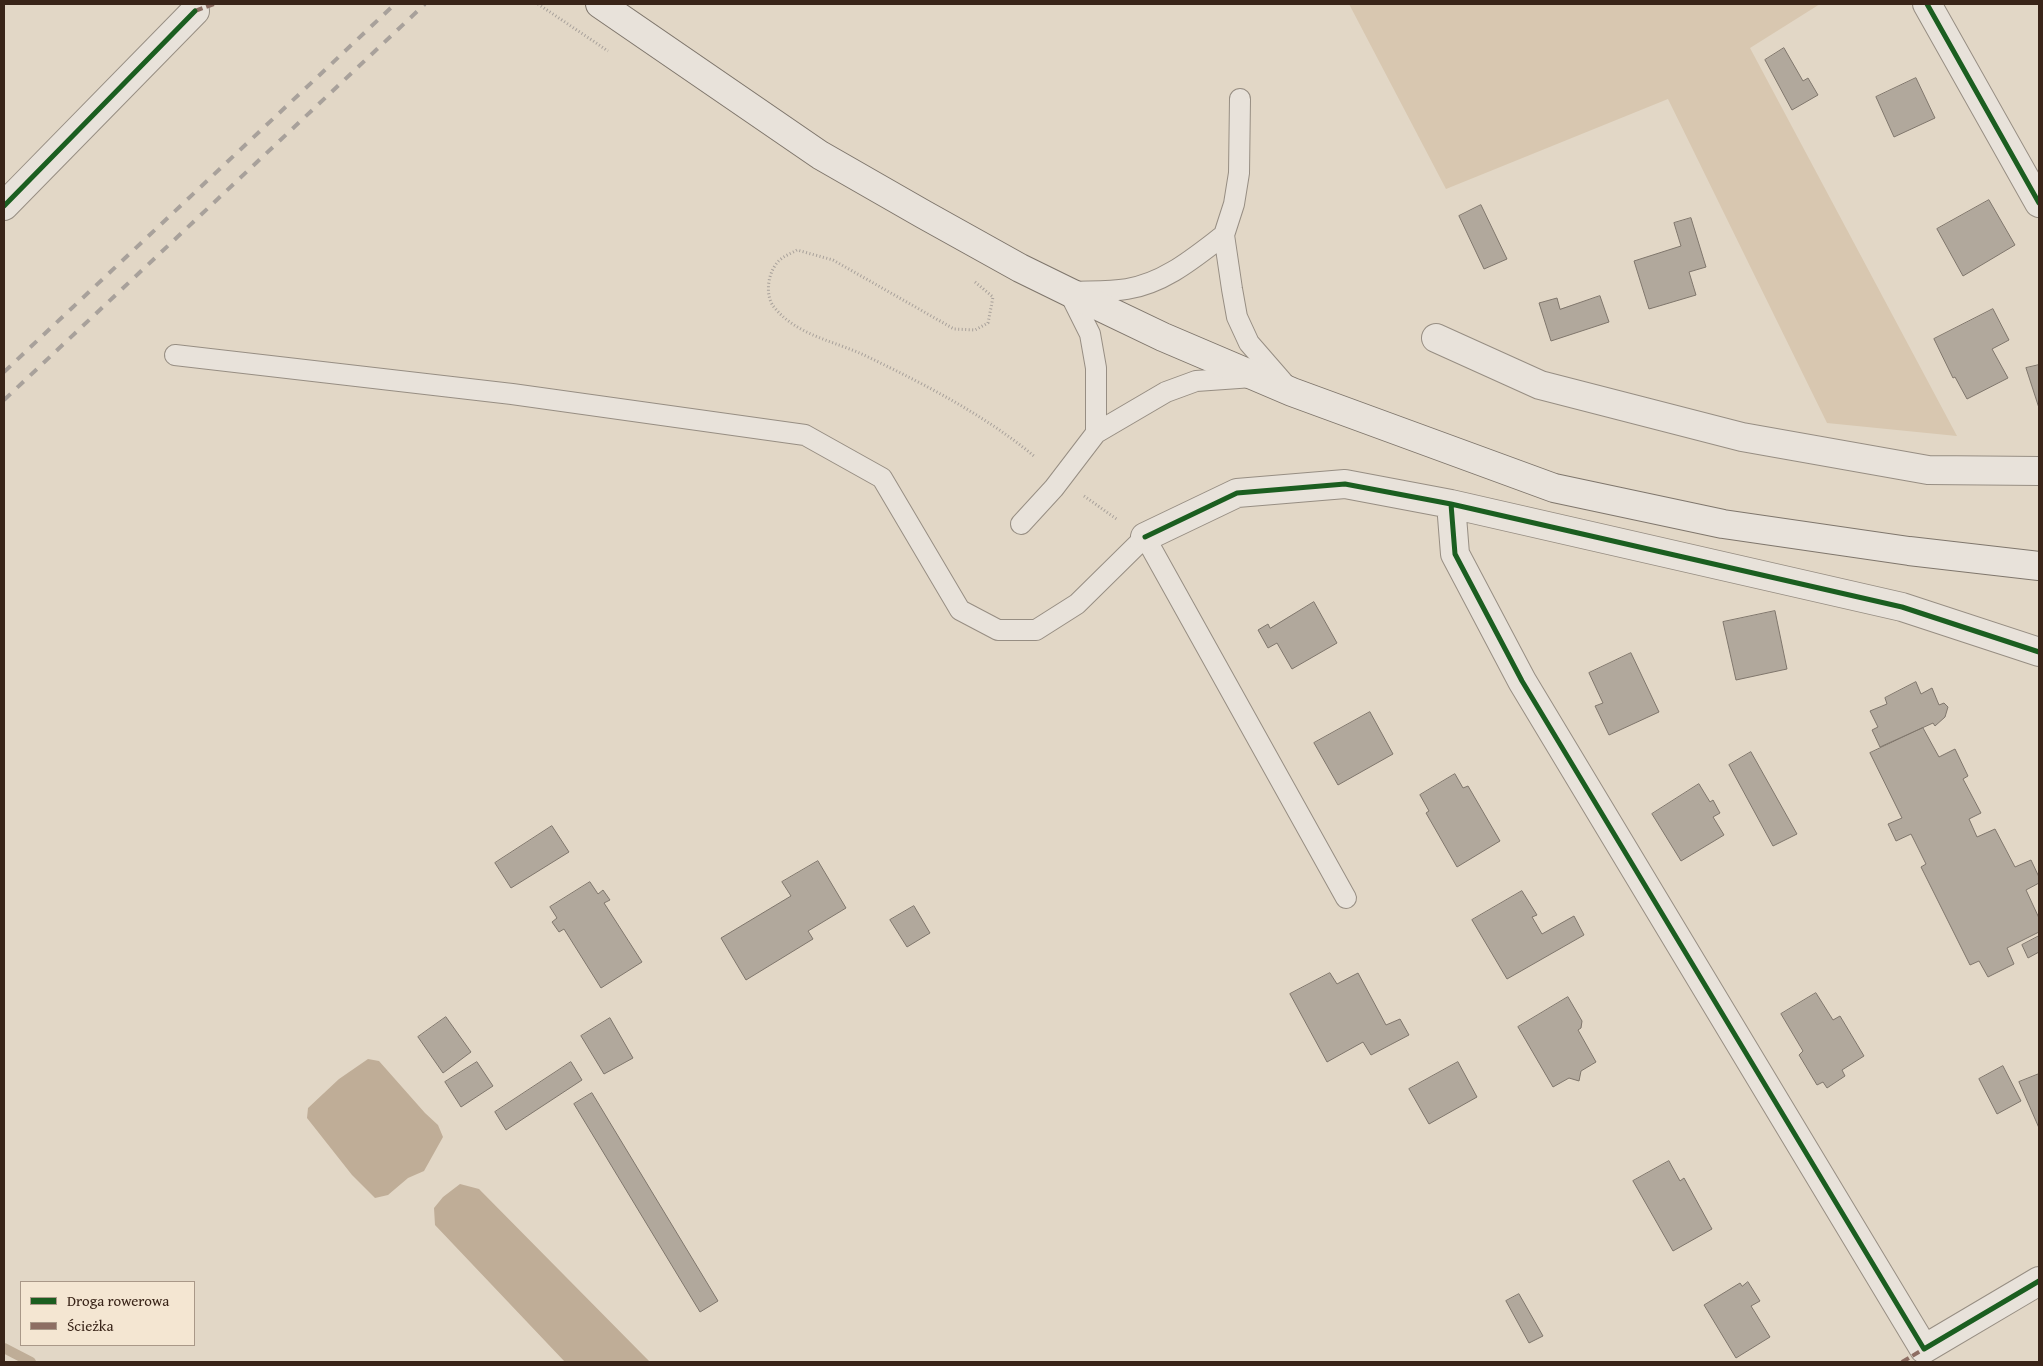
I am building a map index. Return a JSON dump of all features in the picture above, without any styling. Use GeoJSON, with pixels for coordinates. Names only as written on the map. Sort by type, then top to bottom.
{"type":"FeatureCollection","features":[{"type":"Feature","properties":{"kind":"street"},"geometry":{"type":"LineString","coordinates":[[600,4],[820,155],[1020,268],[1069,292],[1292,392],[1554,488],[1723,524],[1909,551],[2039,566]]}},
{"type":"Feature","properties":{"kind":"street"},"geometry":{"type":"LineString","coordinates":[[1927,4],[2039,203]]}},
{"type":"Feature","properties":{"kind":"street"},"geometry":{"type":"LineString","coordinates":[[4,206],[195,11]]}},
{"type":"Feature","properties":{"kind":"street"},"geometry":{"type":"LineString","coordinates":[[1436,338],[1540,385],[1742,437],[1928,470],[2039,471]]}},
{"type":"Feature","properties":{"kind":"street"},"geometry":{"type":"LineString","coordinates":[[1146,537],[1237,493],[1345,484],[1451,504],[1902,607],[2039,652]]}},
{"type":"Feature","properties":{"kind":"street"},"geometry":{"type":"LineString","coordinates":[[1451,504],[1455,554],[1522,681],[1924,1349],[2039,1281]]}},
{"type":"Feature","properties":{"kind":"lane"},"geometry":{"type":"LineString","coordinates":[[1240,99],[1238,173],[1234,204],[1224,234],[1237,317],[1249,342],[1292,392]]}},
{"type":"Feature","properties":{"kind":"lane"},"geometry":{"type":"LineString","coordinates":[[1096,433],[1096,368],[1090,334],[1069,292],[1128,289],[1160,279],[1188,262],[1224,234]]}},
{"type":"Feature","properties":{"kind":"lane"},"geometry":{"type":"LineString","coordinates":[[175,355],[512,394],[805,435],[882,478],[960,610],[998,630],[1036,630],[1077,604],[1146,537],[1346,898]]}},
{"type":"Feature","properties":{"kind":"lane"},"geometry":{"type":"LineString","coordinates":[[1021,524],[1054,488],[1096,433],[1166,392],[1196,381],[1255,376]]}},
{"type":"Feature","properties":{"kind":"path"},"geometry":{"type":"LineString","coordinates":[[972,280],[993,297],[988,323],[975,330],[954,329],[833,260],[797,250],[779,260],[770,275],[768,294],[773,306],[792,325],[863,355],[978,414],[1004,431],[1034,456]]}},
{"type":"Feature","properties":{"kind":"path"},"geometry":{"type":"LineString","coordinates":[[1084,496],[1104,512],[1146,537]]}},
{"type":"Feature","properties":{"kind":"shaded area"},"geometry":{"type":"Polygon","coordinates":[[[1349,4],[1820,4],[1750,48],[1957,436],[1827,423],[1668,99],[1446,189],[1349,4]]]}},
{"type":"Feature","properties":{"kind":"shaded area"},"geometry":{"type":"Polygon","coordinates":[[[368,1059],[379,1061],[438,1125],[443,1137],[424,1171],[408,1178],[388,1195],[375,1198],[352,1175],[307,1118],[308,1108],[339,1079],[368,1059]]]}},
{"type":"Feature","properties":{"kind":"shaded area"},"geometry":{"type":"Polygon","coordinates":[[[460,1184],[479,1189],[650,1362],[565,1362],[435,1225],[434,1208],[443,1197],[460,1184]]]}},
{"type":"Feature","properties":{"kind":"building"},"geometry":{"type":"Polygon","coordinates":[[[1784,48],[1803,81],[1808,78],[1818,95],[1792,110],[1765,60],[1784,48]]]}},
{"type":"Feature","properties":{"kind":"building"},"geometry":{"type":"Polygon","coordinates":[[[1916,78],[1935,118],[1894,137],[1876,97],[1916,78]]]}},
{"type":"Feature","properties":{"kind":"building"},"geometry":{"type":"Polygon","coordinates":[[[1989,200],[2015,245],[1963,276],[1937,229],[1989,200]]]}},
{"type":"Feature","properties":{"kind":"building"},"geometry":{"type":"Polygon","coordinates":[[[1481,205],[1507,259],[1484,269],[1459,216],[1481,205]]]}},
{"type":"Feature","properties":{"kind":"building"},"geometry":{"type":"Polygon","coordinates":[[[1691,218],[1706,267],[1689,272],[1696,295],[1649,309],[1634,261],[1681,246],[1674,223],[1691,218]]]}},
{"type":"Feature","properties":{"kind":"building"},"geometry":{"type":"Polygon","coordinates":[[[1600,296],[1609,322],[1551,341],[1539,303],[1557,298],[1560,309],[1600,296]]]}},
{"type":"Feature","properties":{"kind":"building"},"geometry":{"type":"Polygon","coordinates":[[[1993,309],[2009,340],[1992,349],[2008,378],[1967,399],[1955,377],[1953,378],[1934,339],[1993,309]]]}},
{"type":"Feature","properties":{"kind":"building"},"geometry":{"type":"Polygon","coordinates":[[[2039,365],[2039,408],[2026,368],[2039,365]]]}},
{"type":"Feature","properties":{"kind":"building"},"geometry":{"type":"Polygon","coordinates":[[[1314,602],[1337,643],[1292,669],[1277,643],[1268,648],[1258,630],[1268,624],[1270,628],[1314,602]]]}},
{"type":"Feature","properties":{"kind":"building"},"geometry":{"type":"Polygon","coordinates":[[[1775,611],[1787,669],[1736,680],[1723,622],[1775,611]]]}},
{"type":"Feature","properties":{"kind":"building"},"geometry":{"type":"Polygon","coordinates":[[[1631,653],[1659,712],[1609,735],[1595,706],[1603,703],[1589,673],[1631,653]]]}},
{"type":"Feature","properties":{"kind":"building"},"geometry":{"type":"Polygon","coordinates":[[[1916,682],[1921,694],[1932,688],[1939,705],[1944,703],[1948,707],[1945,717],[1935,726],[1933,723],[1880,747],[1872,730],[1878,727],[1870,711],[1887,704],[1885,698],[1916,682]]]}},
{"type":"Feature","properties":{"kind":"building"},"geometry":{"type":"Polygon","coordinates":[[[1370,712],[1393,754],[1338,785],[1314,743],[1370,712]]]}},
{"type":"Feature","properties":{"kind":"building"},"geometry":{"type":"Polygon","coordinates":[[[1923,728],[1939,757],[1955,749],[1968,776],[1963,779],[1981,813],[1969,819],[1977,837],[1995,829],[2015,867],[2031,860],[2039,877],[2039,883],[2026,890],[2039,918],[2039,932],[2007,948],[2014,964],[1988,977],[1979,961],[1970,965],[1921,867],[1926,864],[1911,834],[1896,841],[1888,824],[1902,818],[1870,753],[1923,728]]]}},
{"type":"Feature","properties":{"kind":"building"},"geometry":{"type":"Polygon","coordinates":[[[1751,752],[1797,834],[1773,846],[1729,765],[1751,752]]]}},
{"type":"Feature","properties":{"kind":"building"},"geometry":{"type":"Polygon","coordinates":[[[1455,774],[1463,788],[1468,786],[1500,841],[1457,867],[1426,813],[1429,811],[1420,795],[1455,774]]]}},
{"type":"Feature","properties":{"kind":"building"},"geometry":{"type":"Polygon","coordinates":[[[1699,784],[1710,802],[1713,800],[1720,813],[1713,817],[1724,835],[1681,861],[1652,814],[1699,784]]]}},
{"type":"Feature","properties":{"kind":"building"},"geometry":{"type":"Polygon","coordinates":[[[552,826],[569,852],[511,888],[495,863],[552,826]]]}},
{"type":"Feature","properties":{"kind":"building"},"geometry":{"type":"Polygon","coordinates":[[[818,861],[846,908],[808,931],[813,939],[746,980],[721,938],[791,896],[782,882],[818,861]]]}},
{"type":"Feature","properties":{"kind":"building"},"geometry":{"type":"Polygon","coordinates":[[[590,882],[598,894],[603,890],[610,900],[604,903],[642,962],[601,988],[564,929],[559,932],[552,922],[557,918],[550,907],[590,882]]]}},
{"type":"Feature","properties":{"kind":"building"},"geometry":{"type":"Polygon","coordinates":[[[1522,891],[1537,915],[1532,917],[1542,934],[1574,916],[1584,935],[1507,979],[1472,920],[1522,891]]]}},
{"type":"Feature","properties":{"kind":"building"},"geometry":{"type":"Polygon","coordinates":[[[914,906],[930,933],[907,947],[890,920],[914,906]]]}},
{"type":"Feature","properties":{"kind":"building"},"geometry":{"type":"Polygon","coordinates":[[[2039,936],[2039,952],[2028,958],[2022,945],[2039,936]]]}},
{"type":"Feature","properties":{"kind":"building"},"geometry":{"type":"Polygon","coordinates":[[[1330,973],[1337,984],[1358,973],[1386,1025],[1400,1019],[1409,1035],[1371,1055],[1363,1042],[1327,1062],[1290,994],[1330,973]]]}},
{"type":"Feature","properties":{"kind":"building"},"geometry":{"type":"Polygon","coordinates":[[[1816,993],[1833,1020],[1840,1016],[1864,1056],[1842,1070],[1845,1076],[1827,1088],[1823,1082],[1817,1085],[1799,1055],[1803,1051],[1781,1014],[1816,993]]]}},
{"type":"Feature","properties":{"kind":"building"},"geometry":{"type":"Polygon","coordinates":[[[1568,997],[1582,1021],[1581,1028],[1578,1030],[1596,1062],[1581,1071],[1579,1081],[1569,1078],[1553,1087],[1518,1027],[1568,997]]]}},
{"type":"Feature","properties":{"kind":"building"},"geometry":{"type":"Polygon","coordinates":[[[446,1017],[471,1052],[443,1073],[418,1037],[446,1017]]]}},
{"type":"Feature","properties":{"kind":"building"},"geometry":{"type":"Polygon","coordinates":[[[610,1018],[633,1058],[604,1074],[581,1036],[610,1018]]]}},
{"type":"Feature","properties":{"kind":"building"},"geometry":{"type":"Polygon","coordinates":[[[477,1062],[493,1086],[461,1107],[445,1082],[477,1062]]]}},
{"type":"Feature","properties":{"kind":"building"},"geometry":{"type":"Polygon","coordinates":[[[571,1062],[582,1080],[506,1130],[495,1112],[571,1062]]]}},
{"type":"Feature","properties":{"kind":"building"},"geometry":{"type":"Polygon","coordinates":[[[1458,1062],[1477,1097],[1429,1124],[1409,1089],[1458,1062]]]}},
{"type":"Feature","properties":{"kind":"building"},"geometry":{"type":"Polygon","coordinates":[[[2003,1066],[2021,1101],[1997,1114],[1979,1079],[2003,1066]]]}},
{"type":"Feature","properties":{"kind":"building"},"geometry":{"type":"Polygon","coordinates":[[[2039,1074],[2039,1128],[2019,1082],[2039,1074]]]}},
{"type":"Feature","properties":{"kind":"building"},"geometry":{"type":"Polygon","coordinates":[[[592,1093],[718,1301],[700,1312],[574,1104],[592,1093]]]}},
{"type":"Feature","properties":{"kind":"building"},"geometry":{"type":"Polygon","coordinates":[[[1669,1161],[1680,1181],[1684,1178],[1712,1229],[1673,1251],[1633,1181],[1669,1161]]]}},
{"type":"Feature","properties":{"kind":"building"},"geometry":{"type":"Polygon","coordinates":[[[1748,1282],[1760,1301],[1751,1306],[1770,1337],[1736,1358],[1704,1305],[1740,1283],[1742,1286],[1748,1282]]]}},
{"type":"Feature","properties":{"kind":"building"},"geometry":{"type":"Polygon","coordinates":[[[1519,1294],[1543,1336],[1529,1343],[1506,1301],[1519,1294]]]}},
{"type":"Feature","properties":{"kind":"waterway"},"geometry":{"type":"LineString","coordinates":[[4,1348],[31,1362]]}},
{"type":"Feature","properties":{"kind":"railway"},"geometry":{"type":"LineString","coordinates":[[4,372],[395,4]]}},
{"type":"Feature","properties":{"kind":"railway"},"geometry":{"type":"LineString","coordinates":[[4,400],[425,4]]}},
{"type":"Feature","properties":{"kind":"marked path"},"geometry":{"type":"LineString","coordinates":[[195,11],[214,4]]}},
{"type":"Feature","properties":{"kind":"marked path"},"geometry":{"type":"LineString","coordinates":[[1902,1362],[1924,1349]]}},
{"type":"Feature","properties":{"kind":"cycle path"},"geometry":{"type":"LineString","coordinates":[[1927,4],[2039,203]]}},
{"type":"Feature","properties":{"kind":"cycle path"},"geometry":{"type":"LineString","coordinates":[[4,206],[195,11]]}},
{"type":"Feature","properties":{"kind":"cycle path"},"geometry":{"type":"LineString","coordinates":[[1145,537],[1237,493],[1345,484],[1451,504],[1902,607],[2039,652]]}},
{"type":"Feature","properties":{"kind":"cycle path"},"geometry":{"type":"LineString","coordinates":[[1451,504],[1455,554],[1522,681],[1924,1349],[2039,1281]]}}]}
